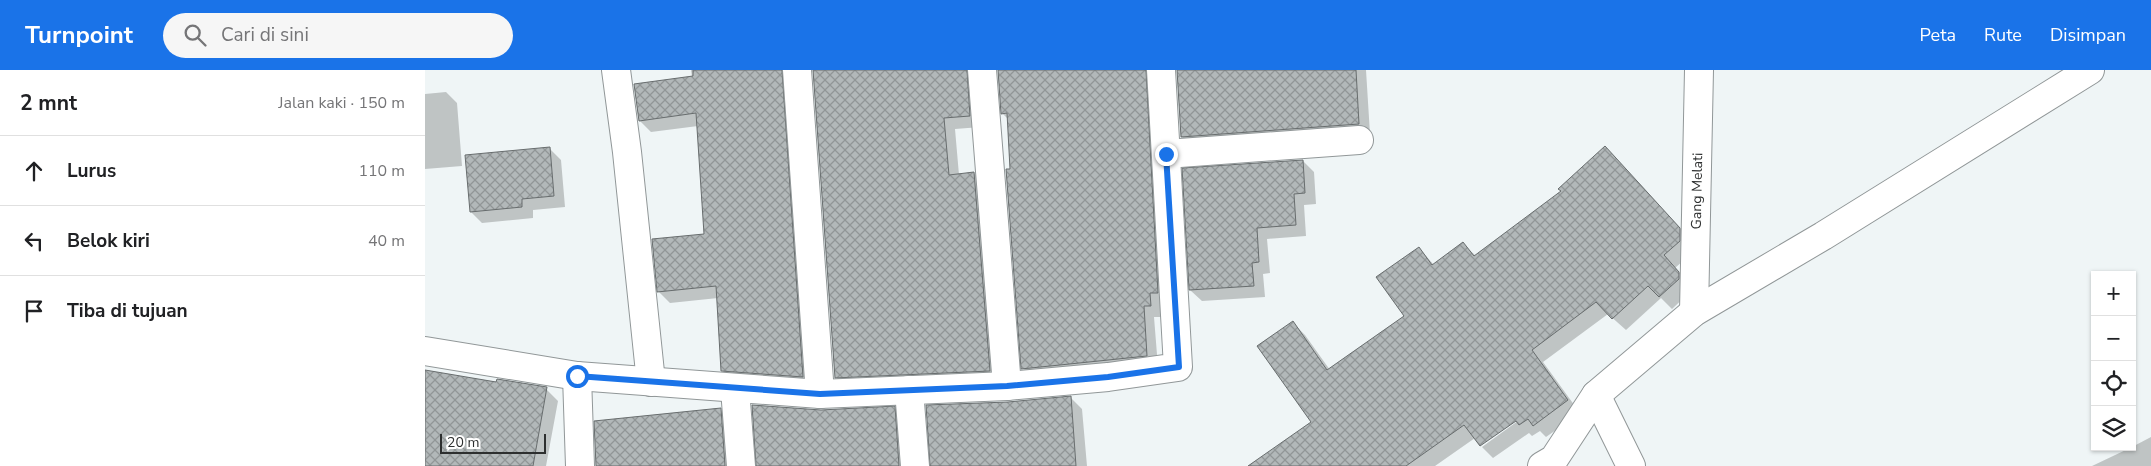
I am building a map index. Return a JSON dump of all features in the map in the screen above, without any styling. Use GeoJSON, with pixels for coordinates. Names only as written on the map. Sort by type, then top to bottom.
{"type":"FeatureCollection","features":[{"type":"Feature","properties":{"kind":"street"},"geometry":{"type":"LineString","coordinates":[[616,70],[627,152],[651,382]]}},
{"type":"Feature","properties":{"kind":"street"},"geometry":{"type":"LineString","coordinates":[[797,70],[820,394]]}},
{"type":"Feature","properties":{"kind":"street"},"geometry":{"type":"LineString","coordinates":[[982,70],[1007,386]]}},
{"type":"Feature","properties":{"kind":"street"},"geometry":{"type":"LineString","coordinates":[[425,351],[577,376],[820,394],[1007,386],[1108,377],[1179,367],[1161,70]]}},
{"type":"Feature","properties":{"kind":"street","name":"Gang Melati"},"geometry":{"type":"LineString","coordinates":[[1694,312],[1699,70]]}},
{"type":"Feature","properties":{"kind":"street"},"geometry":{"type":"LineString","coordinates":[[1542,466],[1554,458],[1596,394],[1694,312],[1823,236],[2091,70]]}},
{"type":"Feature","properties":{"kind":"street"},"geometry":{"type":"LineString","coordinates":[[1166,154],[1359,140]]}},
{"type":"Feature","properties":{"kind":"street"},"geometry":{"type":"LineString","coordinates":[[577,376],[580,466]]}},
{"type":"Feature","properties":{"kind":"street"},"geometry":{"type":"LineString","coordinates":[[735,389],[741,466]]}},
{"type":"Feature","properties":{"kind":"street"},"geometry":{"type":"LineString","coordinates":[[909,390],[915,466]]}},
{"type":"Feature","properties":{"kind":"street"},"geometry":{"type":"LineString","coordinates":[[1596,394],[1631,466]]}},
{"type":"Feature","properties":{"kind":"building"},"geometry":{"type":"Polygon","coordinates":[[[693,70],[782,70],[803,377],[721,371],[716,286],[657,292],[652,239],[704,234],[696,113],[639,121],[634,84],[693,76],[693,70]]]}},
{"type":"Feature","properties":{"kind":"building"},"geometry":{"type":"Polygon","coordinates":[[[813,70],[967,70],[970,116],[944,118],[949,175],[974,172],[990,371],[835,378],[813,70]]]}},
{"type":"Feature","properties":{"kind":"building"},"geometry":{"type":"Polygon","coordinates":[[[998,70],[1146,70],[1158,293],[1150,293],[1151,306],[1144,306],[1147,356],[1021,369],[1006,169],[1010,169],[1007,113],[1001,114],[998,70]]]}},
{"type":"Feature","properties":{"kind":"building"},"geometry":{"type":"Polygon","coordinates":[[[1177,70],[1356,70],[1359,124],[1181,137],[1177,70]]]}},
{"type":"Feature","properties":{"kind":"building"},"geometry":{"type":"Polygon","coordinates":[[[1605,146],[1680,228],[1680,241],[1664,255],[1679,272],[1679,279],[1659,297],[1648,286],[1612,319],[1596,302],[1532,350],[1568,400],[1533,426],[1528,419],[1519,425],[1516,421],[1480,446],[1464,425],[1406,466],[1248,466],[1311,422],[1257,346],[1293,321],[1327,370],[1404,316],[1376,277],[1419,247],[1432,265],[1463,242],[1474,256],[1561,191],[1558,189],[1605,146]]]}},
{"type":"Feature","properties":{"kind":"building"},"geometry":{"type":"Polygon","coordinates":[[[550,147],[554,196],[522,199],[522,207],[470,212],[465,155],[550,147]]]}},
{"type":"Feature","properties":{"kind":"building"},"geometry":{"type":"Polygon","coordinates":[[[1303,160],[1305,193],[1294,194],[1296,225],[1257,228],[1259,262],[1252,263],[1254,286],[1189,290],[1182,168],[1303,160]]]}},
{"type":"Feature","properties":{"kind":"building"},"geometry":{"type":"Polygon","coordinates":[[[425,370],[496,382],[497,379],[547,387],[533,466],[425,466],[425,370]]]}},
{"type":"Feature","properties":{"kind":"building"},"geometry":{"type":"Polygon","coordinates":[[[1071,396],[1076,466],[930,466],[926,405],[1008,402],[1071,396]]]}},
{"type":"Feature","properties":{"kind":"building"},"geometry":{"type":"Polygon","coordinates":[[[752,405],[821,410],[895,406],[899,466],[756,466],[752,405]]]}},
{"type":"Feature","properties":{"kind":"building"},"geometry":{"type":"Polygon","coordinates":[[[721,408],[725,466],[596,466],[594,421],[721,408]]]}},
{"type":"Feature","properties":{"kind":"route"},"geometry":{"type":"LineString","coordinates":[[577,376],[820,394],[1007,386],[1108,377],[1179,367],[1166,154]]}}]}
